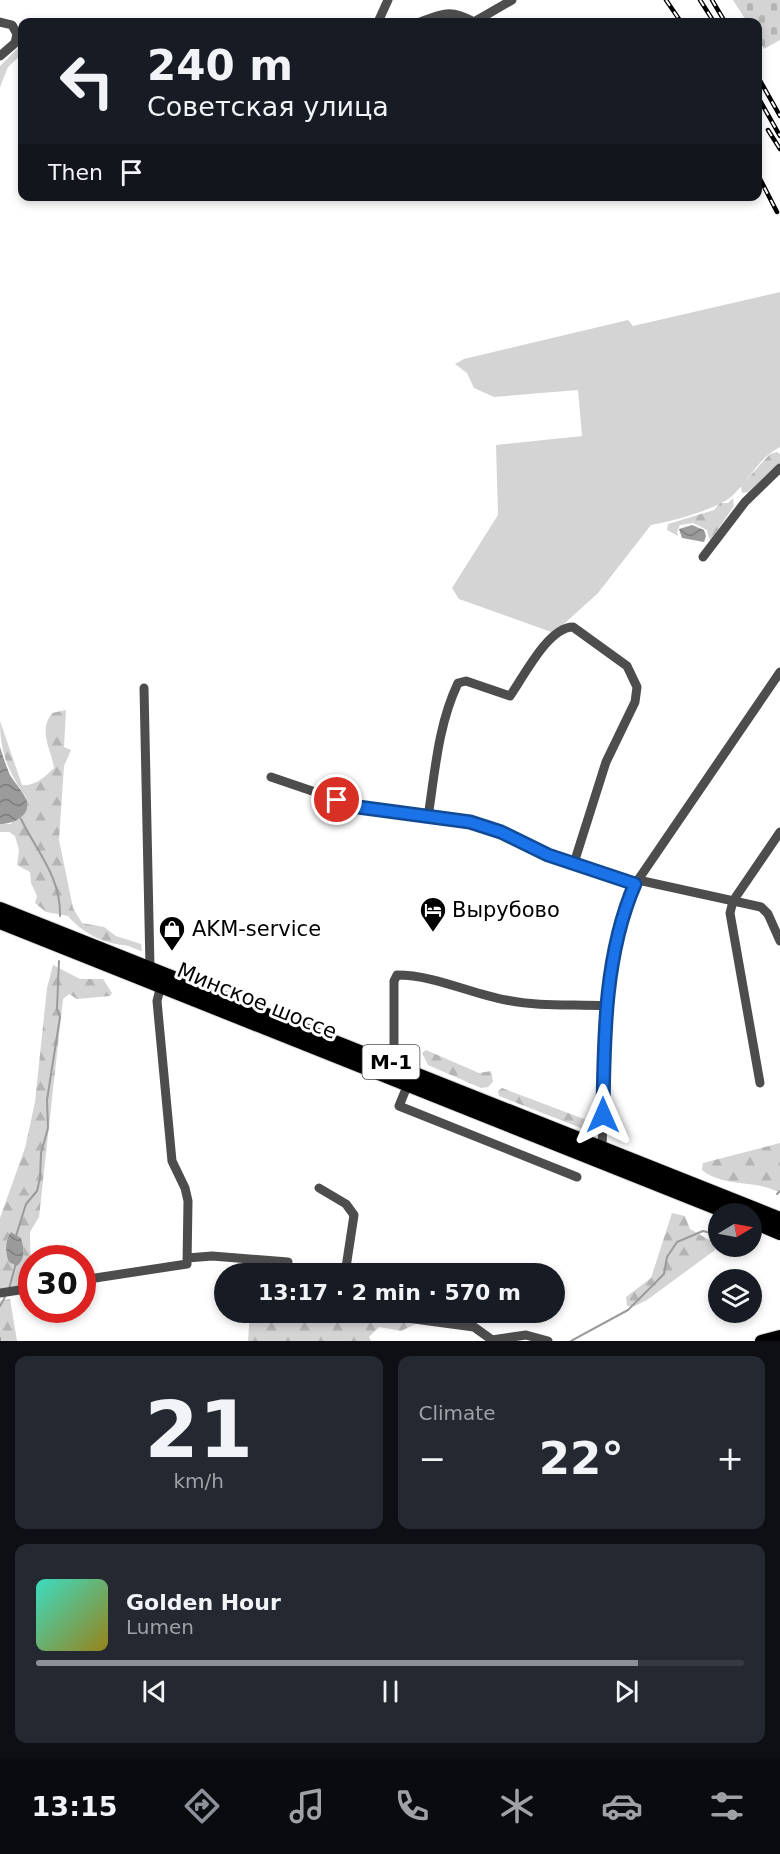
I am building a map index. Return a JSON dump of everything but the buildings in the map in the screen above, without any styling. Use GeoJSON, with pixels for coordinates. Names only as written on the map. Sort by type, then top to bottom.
{"type":"FeatureCollection","features":[{"type":"Feature","properties":{"kind":"highway","name":"Минское шоссе"},"geometry":{"type":"LineString","coordinates":[[0,909],[780,1219]]}},
{"type":"Feature","properties":{"kind":"highway","name":"Минское шоссе"},"geometry":{"type":"LineString","coordinates":[[0,922],[708,1204]]}},
{"type":"Feature","properties":{"kind":"highway"},"geometry":{"type":"LineString","coordinates":[[762,1225],[780,1233]]}},
{"type":"Feature","properties":{"kind":"main road"},"geometry":{"type":"LineString","coordinates":[[760,1341],[780,1336]]}},
{"type":"Feature","properties":{"kind":"street"},"geometry":{"type":"LineString","coordinates":[[380,18],[388,0]]}},
{"type":"Feature","properties":{"kind":"street"},"geometry":{"type":"LineString","coordinates":[[481,18],[512,0]]}},
{"type":"Feature","properties":{"kind":"street"},"geometry":{"type":"LineString","coordinates":[[431,18],[453,13],[465,18]]}},
{"type":"Feature","properties":{"kind":"street"},"geometry":{"type":"LineString","coordinates":[[0,56],[4,48],[18,38]]}},
{"type":"Feature","properties":{"kind":"street"},"geometry":{"type":"LineString","coordinates":[[703,557],[745,502],[780,468]]}},
{"type":"Feature","properties":{"kind":"street"},"geometry":{"type":"LineString","coordinates":[[428,817],[442,727],[448,704],[458,683],[463,680],[510,696],[542,648],[567,628],[573,627],[627,666],[637,687],[635,702],[606,762],[574,863]]}},
{"type":"Feature","properties":{"kind":"street"},"geometry":{"type":"LineString","coordinates":[[602,1148],[607,1006],[619,934],[636,882],[780,672]]}},
{"type":"Feature","properties":{"kind":"street"},"geometry":{"type":"LineString","coordinates":[[144,688],[150,967]]}},
{"type":"Feature","properties":{"kind":"street"},"geometry":{"type":"LineString","coordinates":[[271,777],[358,807],[478,825],[501,832],[548,855],[636,882],[756,906],[765,910],[780,941]]}},
{"type":"Feature","properties":{"kind":"street"},"geometry":{"type":"LineString","coordinates":[[760,1083],[731,924],[733,902],[780,832]]}},
{"type":"Feature","properties":{"kind":"street"},"geometry":{"type":"LineString","coordinates":[[394,1064],[394,981],[397,975],[438,981],[516,1002],[549,1006],[607,1006]]}},
{"type":"Feature","properties":{"kind":"street"},"geometry":{"type":"LineString","coordinates":[[161,986],[157,1001],[172,1161],[188,1201],[187,1261]]}},
{"type":"Feature","properties":{"kind":"street"},"geometry":{"type":"LineString","coordinates":[[408,1084],[399,1106],[577,1177]]}},
{"type":"Feature","properties":{"kind":"street"},"geometry":{"type":"LineString","coordinates":[[319,1188],[346,1204],[354,1215],[347,1263]]}},
{"type":"Feature","properties":{"kind":"street"},"geometry":{"type":"LineString","coordinates":[[96,1277],[212,1256],[288,1262]]}},
{"type":"Feature","properties":{"kind":"street"},"geometry":{"type":"LineString","coordinates":[[0,1293],[18,1290]]}},
{"type":"Feature","properties":{"kind":"street"},"geometry":{"type":"LineString","coordinates":[[439,1323],[474,1328],[491,1341],[526,1335],[548,1341]]}},
{"type":"Feature","properties":{"kind":"green space"},"geometry":{"type":"Polygon","coordinates":[[[733,0],[780,0],[780,40],[764,49],[762,18],[744,18],[733,0]]]}},
{"type":"Feature","properties":{"kind":"green space"},"geometry":{"type":"Polygon","coordinates":[[[18,48],[18,58],[8,67],[0,87],[0,66],[18,48]]]}},
{"type":"Feature","properties":{"kind":"green space"},"geometry":{"type":"Polygon","coordinates":[[[780,292],[780,447],[760,463],[731,497],[704,511],[651,525],[598,593],[554,633],[459,599],[452,588],[498,515],[496,445],[582,436],[578,390],[494,397],[474,388],[467,373],[455,364],[464,359],[628,320],[633,326],[780,292]]]}},
{"type":"Feature","properties":{"kind":"green space"},"geometry":{"type":"Polygon","coordinates":[[[777,452],[780,454],[780,463],[748,492],[742,493],[741,486],[770,454],[777,452]]]}},
{"type":"Feature","properties":{"kind":"green space"},"geometry":{"type":"Polygon","coordinates":[[[733,498],[734,506],[710,541],[707,530],[693,523],[680,525],[678,536],[667,530],[668,524],[714,510],[720,503],[728,503],[733,498]]]}},
{"type":"Feature","properties":{"kind":"green space"},"geometry":{"type":"Polygon","coordinates":[[[66,710],[64,747],[71,750],[64,766],[59,840],[73,908],[82,923],[104,927],[116,936],[141,944],[142,951],[101,940],[79,927],[68,916],[46,912],[35,903],[37,896],[31,883],[30,872],[17,865],[19,850],[15,836],[9,832],[0,832],[0,824],[11,824],[26,797],[6,761],[0,721],[22,785],[26,785],[40,780],[54,768],[46,727],[52,713],[66,710]]]}},
{"type":"Feature","properties":{"kind":"green space"},"geometry":{"type":"Polygon","coordinates":[[[53,965],[80,979],[103,979],[112,993],[110,996],[77,999],[69,994],[63,999],[39,1217],[30,1232],[30,1245],[22,1245],[21,1238],[11,1232],[8,1236],[9,1254],[18,1265],[18,1286],[0,1289],[0,1218],[25,1148],[35,1102],[47,988],[53,965]]]}},
{"type":"Feature","properties":{"kind":"green space"},"geometry":{"type":"Polygon","coordinates":[[[426,1050],[479,1073],[491,1071],[493,1082],[488,1087],[481,1088],[428,1065],[422,1053],[426,1050]]]}},
{"type":"Feature","properties":{"kind":"green space"},"geometry":{"type":"Polygon","coordinates":[[[502,1088],[597,1124],[597,1129],[591,1132],[499,1096],[498,1091],[502,1088]]]}},
{"type":"Feature","properties":{"kind":"green space"},"geometry":{"type":"Polygon","coordinates":[[[780,1143],[780,1193],[761,1186],[720,1179],[702,1170],[703,1163],[780,1143]]]}},
{"type":"Feature","properties":{"kind":"green space"},"geometry":{"type":"Polygon","coordinates":[[[672,1213],[685,1216],[690,1229],[708,1239],[708,1255],[647,1300],[635,1306],[627,1306],[626,1297],[651,1278],[672,1213]]]}},
{"type":"Feature","properties":{"kind":"green space"},"geometry":{"type":"Polygon","coordinates":[[[10,1299],[17,1341],[0,1341],[0,1301],[10,1299]]]}},
{"type":"Feature","properties":{"kind":"green space"},"geometry":{"type":"Polygon","coordinates":[[[249,1323],[416,1324],[401,1331],[379,1327],[369,1337],[371,1341],[248,1341],[249,1323]]]}},
{"type":"Feature","properties":{"kind":"water"},"geometry":{"type":"Polygon","coordinates":[[[692,525],[704,530],[706,536],[704,542],[682,538],[679,529],[692,525]]]}},
{"type":"Feature","properties":{"kind":"water"},"geometry":{"type":"Polygon","coordinates":[[[0,747],[10,775],[27,801],[27,807],[18,820],[0,824],[0,747]]]}},
{"type":"Feature","properties":{"kind":"water"},"geometry":{"type":"Polygon","coordinates":[[[11,1232],[21,1238],[23,1245],[18,1245],[17,1266],[9,1262],[7,1255],[11,1232]]]}},
{"type":"Feature","properties":{"kind":"waterway"},"geometry":{"type":"LineString","coordinates":[[21,819],[47,865],[57,889],[60,916]]}},
{"type":"Feature","properties":{"kind":"waterway"},"geometry":{"type":"LineString","coordinates":[[16,1236],[26,1204],[37,1191],[41,1153],[48,1128],[47,1100],[60,1017],[57,1009],[59,961]]}},
{"type":"Feature","properties":{"kind":"waterway"},"geometry":{"type":"LineString","coordinates":[[777,1194],[780,1191]]}},
{"type":"Feature","properties":{"kind":"waterway"},"geometry":{"type":"LineString","coordinates":[[571,1341],[628,1310],[664,1274],[667,1257],[677,1242],[703,1231],[708,1232]]}},
{"type":"Feature","properties":{"kind":"waterway"},"geometry":{"type":"LineString","coordinates":[[9,1289],[16,1263]]}},
{"type":"Feature","properties":{"kind":"waterway"},"geometry":{"type":"LineString","coordinates":[[0,1306],[5,1297]]}},
{"type":"Feature","properties":{"kind":"railway"},"geometry":{"type":"LineString","coordinates":[[666,0],[678,18]]}},
{"type":"Feature","properties":{"kind":"railway"},"geometry":{"type":"LineString","coordinates":[[700,0],[711,18]]}},
{"type":"Feature","properties":{"kind":"railway"},"geometry":{"type":"LineString","coordinates":[[712,0],[723,18]]}},
{"type":"Feature","properties":{"kind":"railway"},"geometry":{"type":"LineString","coordinates":[[762,84],[780,116]]}},
{"type":"Feature","properties":{"kind":"railway"},"geometry":{"type":"LineString","coordinates":[[762,104],[780,136]]}},
{"type":"Feature","properties":{"kind":"railway"},"geometry":{"type":"LineString","coordinates":[[768,130],[780,149]]}},
{"type":"Feature","properties":{"kind":"railway"},"geometry":{"type":"LineString","coordinates":[[762,183],[777,212]]}},
{"type":"Feature","properties":{"kind":"place","name":"Вырубово"},"geometry":{"type":"Point","coordinates":[433,933]}},
{"type":"Feature","properties":{"kind":"place","name":"AKM-service"},"geometry":{"type":"Point","coordinates":[172,952]}},
{"type":"Feature","properties":{"kind":"route"},"geometry":{"type":"LineString","coordinates":[[337,800],[358,807],[470,822],[501,832],[548,855],[635,884],[626,906],[619,934],[607,1006],[603,1115]]}}]}
